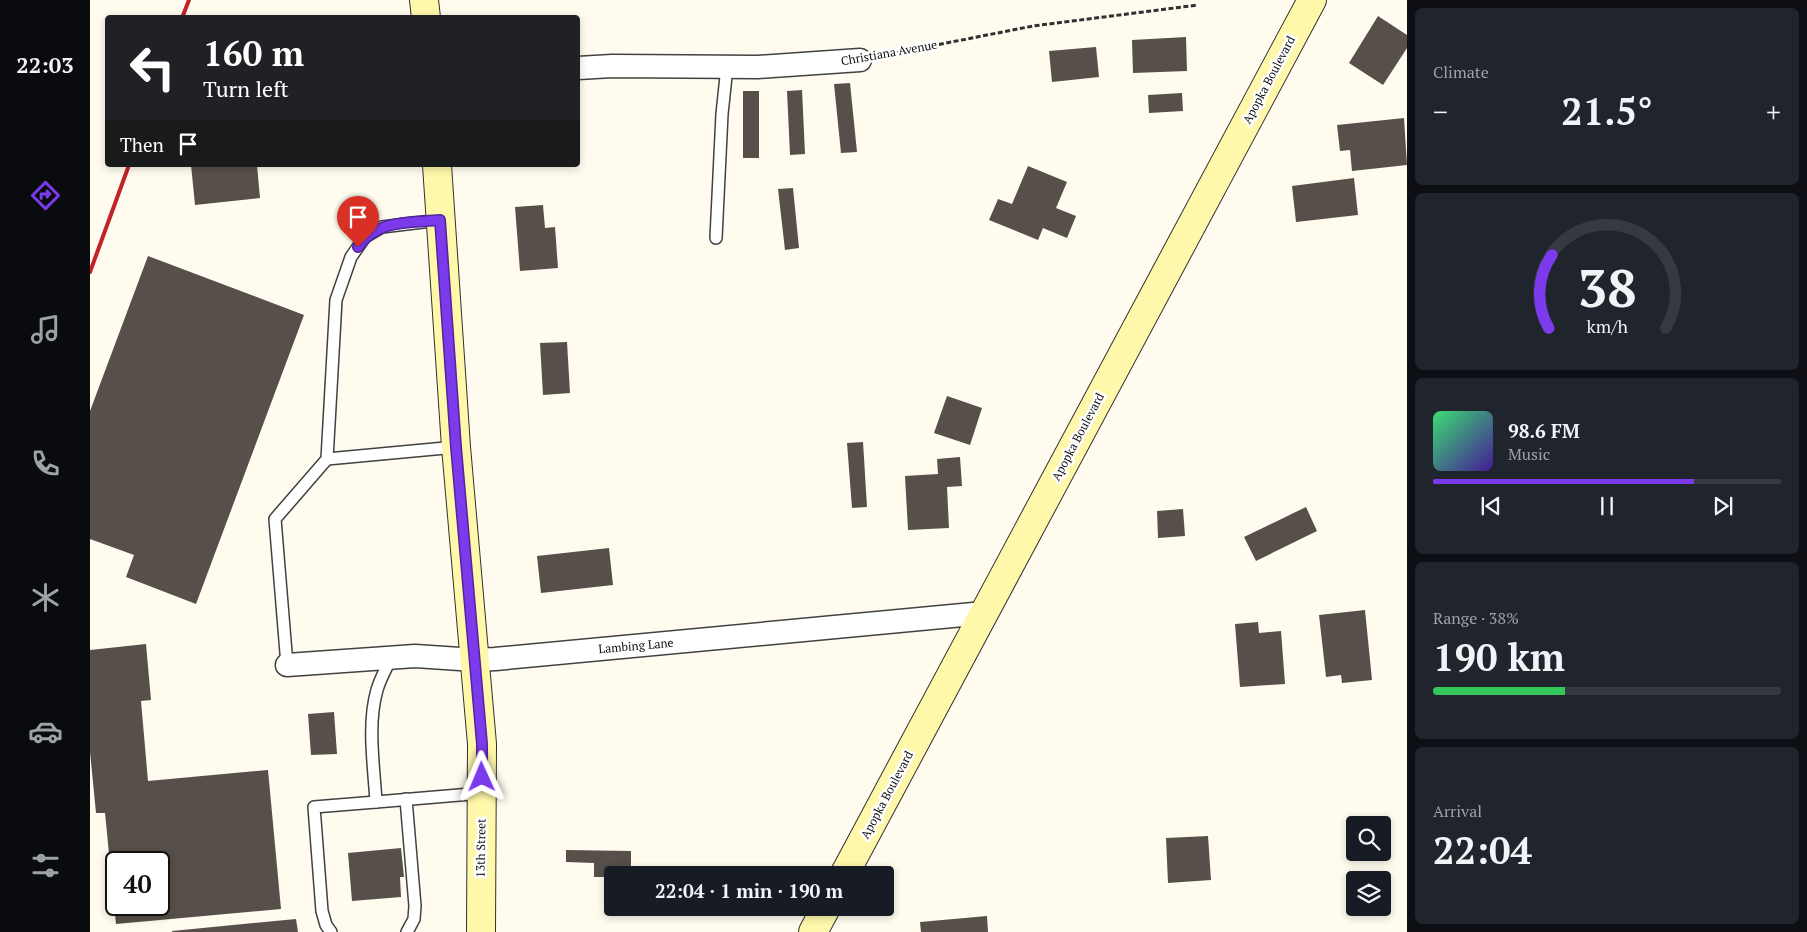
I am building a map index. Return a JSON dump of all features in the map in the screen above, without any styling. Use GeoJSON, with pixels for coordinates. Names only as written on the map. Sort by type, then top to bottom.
{"type":"FeatureCollection","features":[{"type":"Feature","properties":{"kind":"street"},"geometry":{"type":"LineString","coordinates":[[424,0],[426,15]]}},
{"type":"Feature","properties":{"kind":"street","name":"Apopka Boulevard"},"geometry":{"type":"LineString","coordinates":[[849,866],[1312,0]]}},
{"type":"Feature","properties":{"kind":"street","name":"Christiana Avenue"},"geometry":{"type":"LineString","coordinates":[[580,68],[612,66],[758,67],[860,60]]}},
{"type":"Feature","properties":{"kind":"street","name":"13th Street"},"geometry":{"type":"LineString","coordinates":[[437,167],[456,447],[482,744],[481,932]]}},
{"type":"Feature","properties":{"kind":"street","name":"Lambing Lane"},"geometry":{"type":"LineString","coordinates":[[287,665],[415,656],[475,660],[984,613]]}},
{"type":"Feature","properties":{"kind":"street"},"geometry":{"type":"LineString","coordinates":[[813,932],[822,916]]}},
{"type":"Feature","properties":{"kind":"lane"},"geometry":{"type":"LineString","coordinates":[[716,238],[722,114],[727,67]]}},
{"type":"Feature","properties":{"kind":"lane"},"geometry":{"type":"LineString","coordinates":[[287,665],[275,519],[327,459],[336,300],[351,257],[365,237],[382,227],[440,220]]}},
{"type":"Feature","properties":{"kind":"lane"},"geometry":{"type":"LineString","coordinates":[[327,459],[456,447]]}},
{"type":"Feature","properties":{"kind":"lane"},"geometry":{"type":"LineString","coordinates":[[376,802],[372,728],[373,709],[377,690],[391,658]]}},
{"type":"Feature","properties":{"kind":"lane"},"geometry":{"type":"LineString","coordinates":[[330,932],[322,912],[314,806],[483,793]]}},
{"type":"Feature","properties":{"kind":"lane"},"geometry":{"type":"LineString","coordinates":[[406,800],[415,906],[414,919],[407,932]]}},
{"type":"Feature","properties":{"kind":"path","name":"Christiana Avenue"},"geometry":{"type":"LineString","coordinates":[[860,60],[1033,26],[1198,5]]}},
{"type":"Feature","properties":{"kind":"building"},"geometry":{"type":"Polygon","coordinates":[[[1378,16],[1407,35],[1407,48],[1383,85],[1349,63],[1378,16]]]}},
{"type":"Feature","properties":{"kind":"building"},"geometry":{"type":"Polygon","coordinates":[[[1186,37],[1187,71],[1133,73],[1132,40],[1186,37]]]}},
{"type":"Feature","properties":{"kind":"building"},"geometry":{"type":"Polygon","coordinates":[[[1096,47],[1099,77],[1052,82],[1049,51],[1096,47]]]}},
{"type":"Feature","properties":{"kind":"building"},"geometry":{"type":"Polygon","coordinates":[[[850,83],[857,152],[841,153],[834,84],[850,83]]]}},
{"type":"Feature","properties":{"kind":"building"},"geometry":{"type":"Polygon","coordinates":[[[802,90],[805,154],[790,155],[787,91],[802,90]]]}},
{"type":"Feature","properties":{"kind":"building"},"geometry":{"type":"Polygon","coordinates":[[[743,91],[759,91],[759,158],[743,158],[743,91]]]}},
{"type":"Feature","properties":{"kind":"building"},"geometry":{"type":"Polygon","coordinates":[[[1182,93],[1183,111],[1149,113],[1148,95],[1182,93]]]}},
{"type":"Feature","properties":{"kind":"building"},"geometry":{"type":"Polygon","coordinates":[[[1404,118],[1407,165],[1352,171],[1350,150],[1340,151],[1337,125],[1404,118]]]}},
{"type":"Feature","properties":{"kind":"building"},"geometry":{"type":"Polygon","coordinates":[[[1028,166],[1067,182],[1056,208],[1076,216],[1067,238],[1043,228],[1038,240],[989,220],[998,199],[1012,204],[1028,166]]]}},
{"type":"Feature","properties":{"kind":"building"},"geometry":{"type":"Polygon","coordinates":[[[191,167],[257,167],[260,198],[195,205],[191,167]]]}},
{"type":"Feature","properties":{"kind":"building"},"geometry":{"type":"Polygon","coordinates":[[[1354,178],[1358,215],[1296,222],[1292,186],[1354,178]]]}},
{"type":"Feature","properties":{"kind":"building"},"geometry":{"type":"Polygon","coordinates":[[[793,188],[799,248],[785,250],[778,189],[793,188]]]}},
{"type":"Feature","properties":{"kind":"building"},"geometry":{"type":"Polygon","coordinates":[[[543,205],[545,228],[555,227],[558,268],[520,271],[515,207],[543,205]]]}},
{"type":"Feature","properties":{"kind":"building"},"geometry":{"type":"Polygon","coordinates":[[[148,256],[304,315],[196,604],[126,577],[134,555],[90,539],[90,411],[148,256]]]}},
{"type":"Feature","properties":{"kind":"building"},"geometry":{"type":"Polygon","coordinates":[[[567,342],[570,393],[543,395],[540,343],[567,342]]]}},
{"type":"Feature","properties":{"kind":"building"},"geometry":{"type":"Polygon","coordinates":[[[947,396],[982,408],[970,445],[934,433],[947,396]]]}},
{"type":"Feature","properties":{"kind":"building"},"geometry":{"type":"Polygon","coordinates":[[[863,442],[867,507],[852,508],[847,443],[863,442]]]}},
{"type":"Feature","properties":{"kind":"building"},"geometry":{"type":"Polygon","coordinates":[[[960,457],[962,486],[947,487],[949,528],[908,530],[905,476],[938,474],[937,459],[960,457]]]}},
{"type":"Feature","properties":{"kind":"building"},"geometry":{"type":"Polygon","coordinates":[[[1306,507],[1317,531],[1256,561],[1244,537],[1306,507]]]}},
{"type":"Feature","properties":{"kind":"building"},"geometry":{"type":"Polygon","coordinates":[[[1183,509],[1185,536],[1158,538],[1157,511],[1183,509]]]}},
{"type":"Feature","properties":{"kind":"building"},"geometry":{"type":"Polygon","coordinates":[[[609,548],[613,585],[541,593],[537,556],[609,548]]]}},
{"type":"Feature","properties":{"kind":"building"},"geometry":{"type":"Polygon","coordinates":[[[1365,610],[1372,680],[1342,683],[1341,675],[1326,677],[1319,615],[1365,610]]]}},
{"type":"Feature","properties":{"kind":"building"},"geometry":{"type":"Polygon","coordinates":[[[1258,622],[1259,633],[1281,631],[1285,684],[1240,687],[1235,624],[1258,622]]]}},
{"type":"Feature","properties":{"kind":"building"},"geometry":{"type":"Polygon","coordinates":[[[146,644],[151,700],[141,701],[148,781],[268,770],[281,909],[116,924],[115,916],[170,916],[170,851],[109,851],[105,813],[96,813],[90,752],[90,650],[146,644]]]}},
{"type":"Feature","properties":{"kind":"building"},"geometry":{"type":"Polygon","coordinates":[[[334,712],[337,754],[311,755],[308,714],[334,712]]]}},
{"type":"Feature","properties":{"kind":"building"},"geometry":{"type":"Polygon","coordinates":[[[1208,836],[1211,880],[1168,883],[1166,838],[1208,836]]]}},
{"type":"Feature","properties":{"kind":"building"},"geometry":{"type":"Polygon","coordinates":[[[401,848],[404,877],[400,877],[401,897],[352,901],[348,853],[401,848]]]}},
{"type":"Feature","properties":{"kind":"building"},"geometry":{"type":"Polygon","coordinates":[[[566,850],[631,851],[631,866],[604,866],[604,877],[594,877],[594,863],[566,862],[566,850]]]}},
{"type":"Feature","properties":{"kind":"building"},"geometry":{"type":"Polygon","coordinates":[[[987,916],[988,932],[921,932],[920,922],[987,916]]]}},
{"type":"Feature","properties":{"kind":"building"},"geometry":{"type":"Polygon","coordinates":[[[296,919],[298,932],[172,932],[172,931],[296,919]]]}},
{"type":"Feature","properties":{"kind":"railway"},"geometry":{"type":"LineString","coordinates":[[183,15],[189,0]]}},
{"type":"Feature","properties":{"kind":"railway"},"geometry":{"type":"LineString","coordinates":[[90,272],[128,167]]}},
{"type":"Feature","properties":{"kind":"route"},"geometry":{"type":"LineString","coordinates":[[358,247],[365,237],[382,227],[440,220],[456,447],[482,744],[482,777]]}}]}
